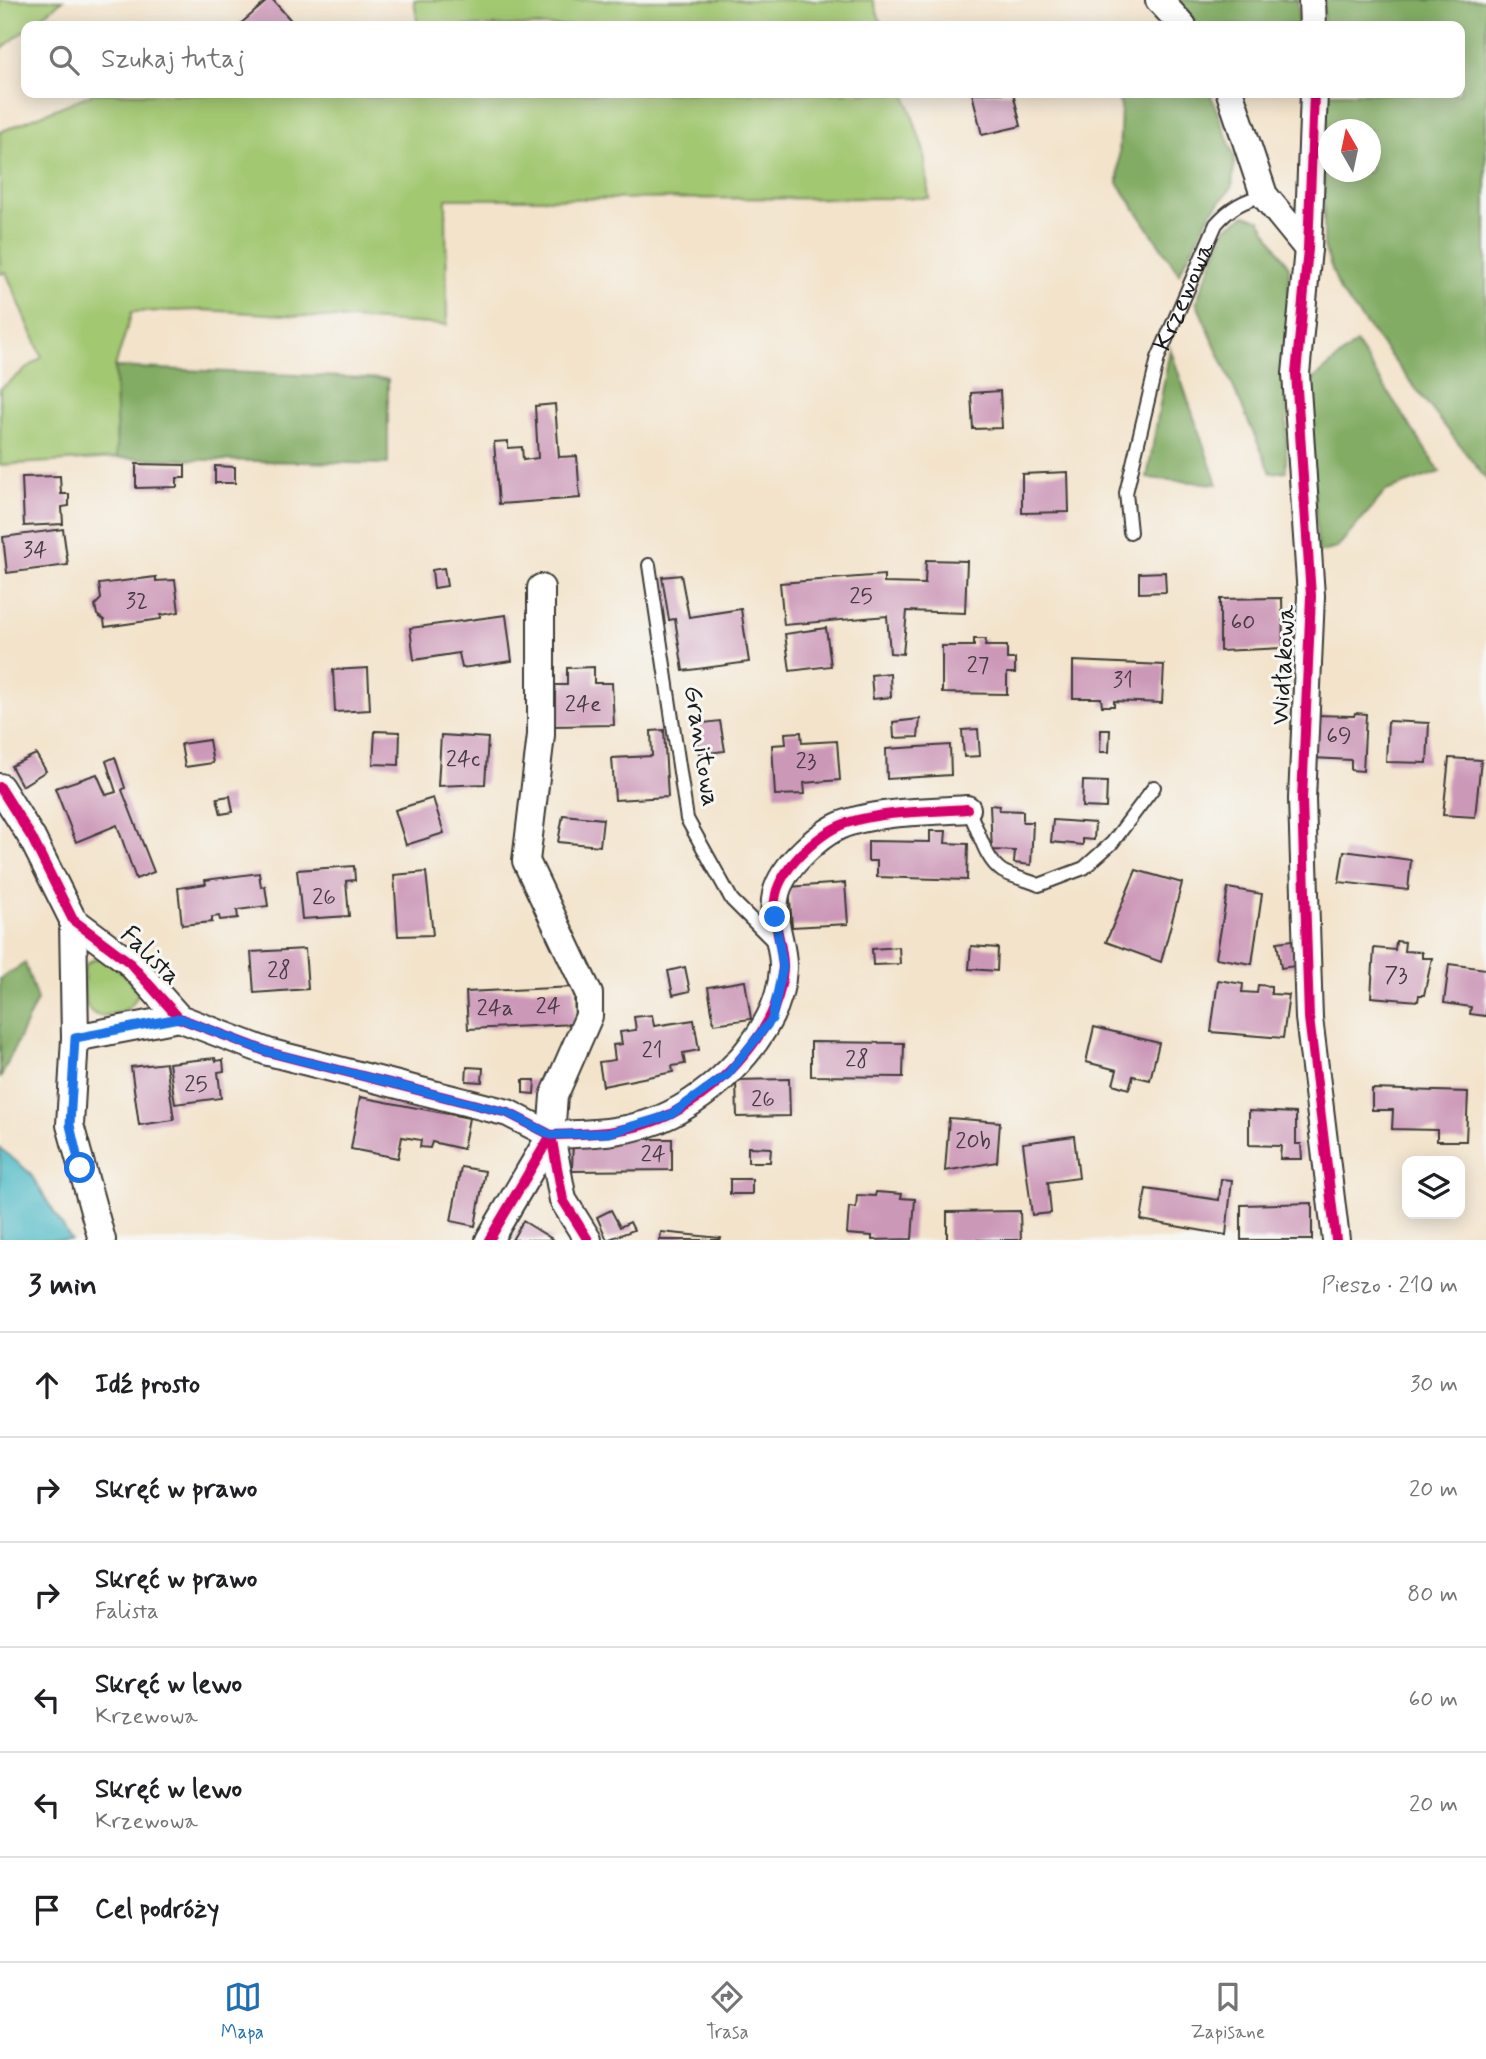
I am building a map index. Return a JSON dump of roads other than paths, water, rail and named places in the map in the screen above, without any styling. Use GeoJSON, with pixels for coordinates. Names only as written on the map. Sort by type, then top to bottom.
{"type":"FeatureCollection","features":[{"type":"Feature","properties":{"kind":"street"},"geometry":{"type":"LineString","coordinates":[[1159,0],[1178,21]]}},
{"type":"Feature","properties":{"kind":"street"},"geometry":{"type":"LineString","coordinates":[[1312,0],[1313,21]]}},
{"type":"Feature","properties":{"kind":"street"},"geometry":{"type":"LineString","coordinates":[[1232,98],[1264,195],[1308,249]]}},
{"type":"Feature","properties":{"kind":"street","name":"Widłakowa"},"geometry":{"type":"LineString","coordinates":[[1314,98],[1308,249],[1296,374],[1311,596],[1302,799],[1309,1018],[1335,1240]]}},
{"type":"Feature","properties":{"kind":"street"},"geometry":{"type":"LineString","coordinates":[[541,588],[541,735],[526,861],[589,993],[589,1016],[554,1096],[551,1135],[563,1200],[588,1240]]}},
{"type":"Feature","properties":{"kind":"street","name":"Falista"},"geometry":{"type":"LineString","coordinates":[[0,787],[32,838],[73,919],[129,962],[179,1018],[268,1052],[508,1113],[551,1135]]}},
{"type":"Feature","properties":{"kind":"street"},"geometry":{"type":"LineString","coordinates":[[551,1135],[609,1133],[670,1115],[728,1074],[772,1019],[783,967],[775,917],[776,893],[793,862],[814,842],[849,822],[967,809]]}},
{"type":"Feature","properties":{"kind":"street"},"geometry":{"type":"LineString","coordinates":[[73,919],[75,1038],[70,1125],[102,1240]]}},
{"type":"Feature","properties":{"kind":"street"},"geometry":{"type":"LineString","coordinates":[[75,1038],[179,1018]]}},
{"type":"Feature","properties":{"kind":"street"},"geometry":{"type":"LineString","coordinates":[[489,1240],[551,1135]]}},
{"type":"Feature","properties":{"kind":"lane","name":"Krzewowa"},"geometry":{"type":"LineString","coordinates":[[1130,532],[1126,493],[1158,358],[1216,224],[1229,209],[1264,195]]}},
{"type":"Feature","properties":{"kind":"lane","name":"Granitowa"},"geometry":{"type":"LineString","coordinates":[[649,565],[687,819],[732,900],[779,947]]}},
{"type":"Feature","properties":{"kind":"lane"},"geometry":{"type":"LineString","coordinates":[[967,809],[977,825],[984,848],[1001,870],[1039,885],[1084,868],[1112,843],[1154,787]]}},
{"type":"Feature","properties":{"kind":"water"},"geometry":{"type":"Polygon","coordinates":[[[0,1148],[30,1173],[71,1240],[0,1240],[0,1148]]]}}]}
